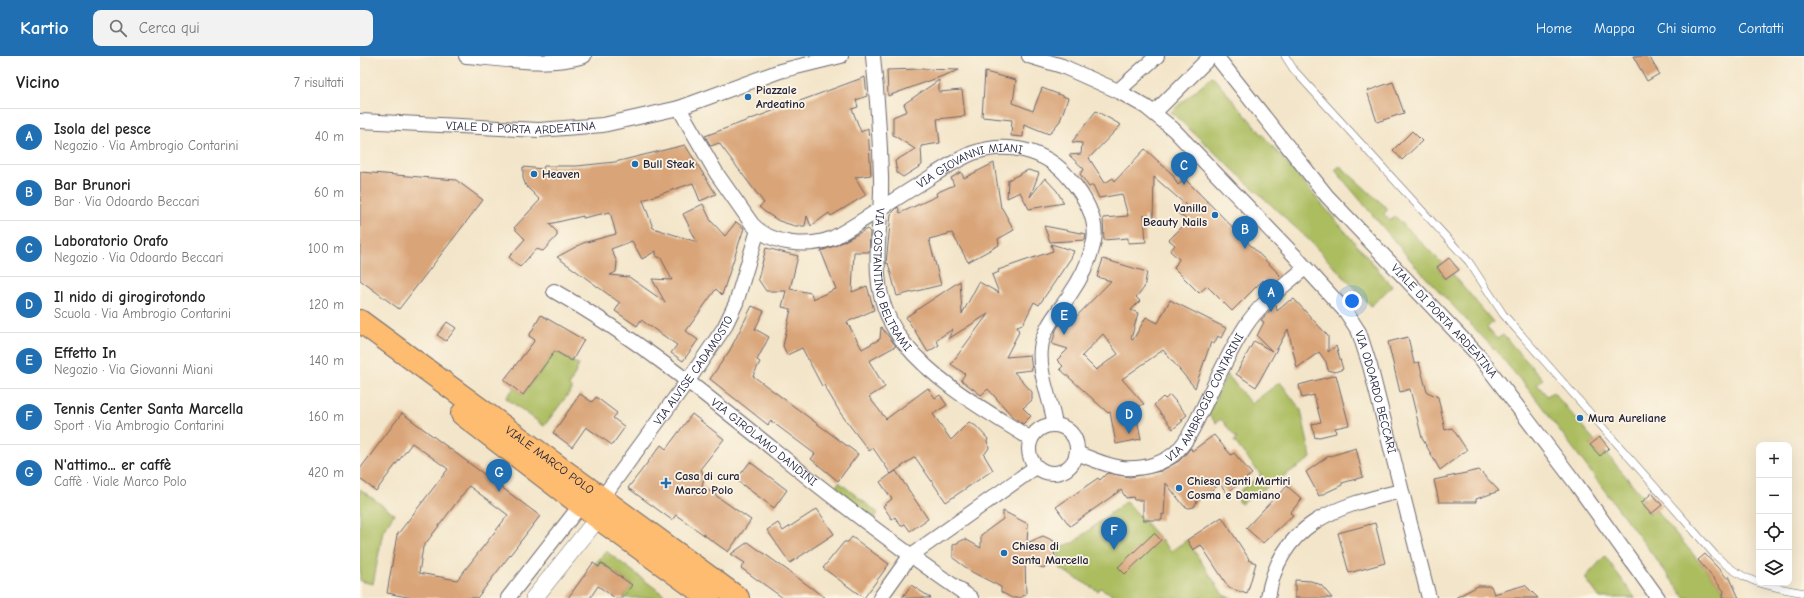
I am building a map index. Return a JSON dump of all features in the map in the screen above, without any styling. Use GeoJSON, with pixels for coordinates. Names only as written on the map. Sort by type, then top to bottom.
{"type":"FeatureCollection","features":[{"type":"Feature","properties":{"kind":"main road","name":"VIALE MARCO POLO"},"geometry":{"type":"LineString","coordinates":[[360,321],[708,598]]}},
{"type":"Feature","properties":{"kind":"main road","name":"VIALE MARCO POLO"},"geometry":{"type":"LineString","coordinates":[[360,338],[594,507],[738,598]]}},
{"type":"Feature","properties":{"kind":"street"},"geometry":{"type":"LineString","coordinates":[[466,56],[551,61],[584,56]]}},
{"type":"Feature","properties":{"kind":"street"},"geometry":{"type":"LineString","coordinates":[[780,71],[791,56]]}},
{"type":"Feature","properties":{"kind":"street"},"geometry":{"type":"LineString","coordinates":[[679,108],[780,71],[841,56]]}},
{"type":"Feature","properties":{"kind":"street","name":"VIA COSTANTINO BELTRAMI"},"geometry":{"type":"LineString","coordinates":[[873,56],[881,178],[878,282],[885,307],[896,330],[908,347],[934,373],[964,396],[1031,439]]}},
{"type":"Feature","properties":{"kind":"street","name":"VIA ODOARDO BECCARI"},"geometry":{"type":"LineString","coordinates":[[1029,56],[1062,66],[1118,92],[1154,113],[1180,135],[1346,312],[1358,332],[1370,366],[1429,598]]}},
{"type":"Feature","properties":{"kind":"street"},"geometry":{"type":"LineString","coordinates":[[1118,92],[1157,56]]}},
{"type":"Feature","properties":{"kind":"street"},"geometry":{"type":"LineString","coordinates":[[1154,113],[1211,56]]}},
{"type":"Feature","properties":{"kind":"street","name":"VIALE DI PORTA ARDEATINA"},"geometry":{"type":"LineString","coordinates":[[1216,56],[1328,196],[1479,356],[1563,467],[1658,598]]}},
{"type":"Feature","properties":{"kind":"street","name":"VIA GIOVANNI MIANI"},"geometry":{"type":"LineString","coordinates":[[679,108],[717,174],[746,217],[758,230],[784,241],[804,244],[817,243],[833,238],[960,159],[991,149],[1010,148],[1033,152],[1055,164],[1072,181],[1087,204],[1094,226],[1094,238],[1086,268],[1074,289],[1049,324],[1042,342],[1041,370],[1055,425]]}},
{"type":"Feature","properties":{"kind":"street","name":"VIALE DI PORTA ARDEATINA"},"geometry":{"type":"LineString","coordinates":[[360,121],[555,130],[603,125],[679,108]]}},
{"type":"Feature","properties":{"kind":"street","name":"VIA ALVISE CADAMOSTO"},"geometry":{"type":"LineString","coordinates":[[508,598],[594,507],[688,381],[720,335],[729,318],[740,290],[758,230]]}},
{"type":"Feature","properties":{"kind":"street","name":"VIA AMBROGIO CONTARINI"},"geometry":{"type":"LineString","coordinates":[[1077,453],[1111,465],[1132,468],[1145,467],[1159,463],[1175,453],[1191,431],[1239,336],[1250,319],[1266,302],[1305,268]]}},
{"type":"Feature","properties":{"kind":"street","name":"VIA GIROLAMO DANDINI"},"geometry":{"type":"LineString","coordinates":[[554,291],[596,316],[688,381],[910,556],[971,598]]}},
{"type":"Feature","properties":{"kind":"street"},"geometry":{"type":"LineString","coordinates":[[1055,425],[1063,427],[1075,438],[1077,453],[1075,460],[1064,471],[1050,473],[1036,467],[1029,454],[1031,439],[1040,428],[1055,425]]}},
{"type":"Feature","properties":{"kind":"street"},"geometry":{"type":"LineString","coordinates":[[880,598],[910,556],[1036,467]]}},
{"type":"Feature","properties":{"kind":"street"},"geometry":{"type":"LineString","coordinates":[[1268,598],[1272,577],[1282,556],[1308,526],[1339,508],[1401,491]]}},
{"type":"Feature","properties":{"kind":"street"},"geometry":{"type":"LineString","coordinates":[[534,598],[594,507]]}},
{"type":"Feature","properties":{"kind":"lane"},"geometry":{"type":"LineString","coordinates":[[1285,56],[1294,70],[1465,257],[1481,277],[1503,314],[1716,555],[1731,570],[1748,580],[1765,586],[1804,594]]}},
{"type":"Feature","properties":{"kind":"green space"},"geometry":{"type":"Polygon","coordinates":[[[1212,76],[1392,286],[1371,306],[1310,241],[1171,112],[1212,76]]]}},
{"type":"Feature","properties":{"kind":"green space"},"geometry":{"type":"Polygon","coordinates":[[[1340,166],[1388,209],[1384,214],[1390,221],[1395,216],[1442,263],[1437,267],[1446,279],[1453,274],[1493,322],[1487,328],[1497,339],[1503,335],[1543,379],[1537,384],[1547,396],[1553,392],[1595,441],[1590,445],[1600,456],[1605,452],[1645,499],[1641,503],[1650,514],[1656,510],[1724,591],[1722,598],[1685,598],[1534,396],[1495,350],[1418,269],[1335,170],[1340,166]]]}},
{"type":"Feature","properties":{"kind":"green space"},"geometry":{"type":"Polygon","coordinates":[[[555,351],[579,365],[569,386],[572,389],[544,426],[506,398],[514,388],[523,395],[555,351]]]}},
{"type":"Feature","properties":{"kind":"green space"},"geometry":{"type":"Polygon","coordinates":[[[1227,374],[1251,404],[1280,382],[1301,410],[1311,458],[1241,504],[1235,495],[1261,475],[1234,441],[1237,439],[1221,419],[1216,423],[1208,414],[1227,374]]]}},
{"type":"Feature","properties":{"kind":"green space"},"geometry":{"type":"Polygon","coordinates":[[[839,482],[878,513],[874,518],[835,488],[839,482]]]}},
{"type":"Feature","properties":{"kind":"green space"},"geometry":{"type":"Polygon","coordinates":[[[360,489],[394,514],[383,531],[373,584],[360,581],[360,489]]]}},
{"type":"Feature","properties":{"kind":"green space"},"geometry":{"type":"Polygon","coordinates":[[[1126,501],[1171,551],[1187,540],[1223,595],[1233,598],[1119,598],[1100,588],[1098,591],[1059,568],[1058,547],[1073,543],[1126,501]]]}},
{"type":"Feature","properties":{"kind":"green space"},"geometry":{"type":"Polygon","coordinates":[[[606,551],[668,598],[623,598],[632,585],[602,563],[599,567],[595,564],[606,551]]]}},
{"type":"Feature","properties":{"kind":"green space"},"geometry":{"type":"Polygon","coordinates":[[[1605,556],[1635,598],[1600,598],[1585,578],[1605,556]]]}},
{"type":"Feature","properties":{"kind":"building"},"geometry":{"type":"Polygon","coordinates":[[[1633,56],[1649,56],[1659,74],[1647,81],[1633,56]]]}},
{"type":"Feature","properties":{"kind":"building"},"geometry":{"type":"Polygon","coordinates":[[[887,70],[959,70],[888,96],[887,70]]]}},
{"type":"Feature","properties":{"kind":"building"},"geometry":{"type":"Polygon","coordinates":[[[985,72],[1016,80],[1013,103],[1033,111],[1042,88],[1068,98],[1060,121],[1049,134],[1024,124],[1023,137],[1011,136],[1012,120],[982,117],[985,72]]]}},
{"type":"Feature","properties":{"kind":"building"},"geometry":{"type":"Polygon","coordinates":[[[865,77],[867,96],[856,100],[858,107],[852,109],[861,132],[868,128],[871,175],[855,177],[866,195],[831,216],[829,213],[811,226],[807,216],[805,226],[795,226],[779,221],[759,207],[764,203],[719,143],[711,146],[705,136],[865,77]]]}},
{"type":"Feature","properties":{"kind":"building"},"geometry":{"type":"Polygon","coordinates":[[[939,80],[939,92],[962,90],[965,116],[937,119],[940,143],[921,146],[922,165],[903,177],[897,173],[895,161],[915,149],[893,135],[893,117],[907,111],[904,104],[939,80]]]}},
{"type":"Feature","properties":{"kind":"building"},"geometry":{"type":"Polygon","coordinates":[[[1393,82],[1404,113],[1377,122],[1367,91],[1393,82]]]}},
{"type":"Feature","properties":{"kind":"building"},"geometry":{"type":"Polygon","coordinates":[[[1096,111],[1121,125],[1089,158],[1105,183],[1113,178],[1115,181],[1145,149],[1172,174],[1178,185],[1185,179],[1280,275],[1269,286],[1263,280],[1232,311],[1207,286],[1199,293],[1174,268],[1179,259],[1170,251],[1175,245],[1169,240],[1188,221],[1178,213],[1186,205],[1154,177],[1153,224],[1144,215],[1146,242],[1128,243],[1128,238],[1104,240],[1103,218],[1128,216],[1122,194],[1099,198],[1093,185],[1089,187],[1080,174],[1084,169],[1069,155],[1081,154],[1082,143],[1072,142],[1096,111]]]}},
{"type":"Feature","properties":{"kind":"building"},"geometry":{"type":"Polygon","coordinates":[[[1412,131],[1422,141],[1402,160],[1393,150],[1412,131]]]}},
{"type":"Feature","properties":{"kind":"building"},"geometry":{"type":"Polygon","coordinates":[[[685,145],[716,194],[700,201],[693,183],[643,200],[653,228],[697,242],[683,214],[703,204],[711,221],[725,236],[736,222],[744,228],[722,295],[716,289],[686,331],[698,340],[683,361],[671,353],[677,345],[641,320],[637,326],[615,311],[620,303],[557,257],[583,243],[616,234],[610,212],[583,218],[583,216],[549,224],[557,232],[557,236],[543,251],[536,249],[520,267],[509,257],[525,239],[514,228],[540,200],[526,186],[523,178],[523,167],[543,169],[544,166],[577,166],[615,162],[685,145]],[[632,241],[611,249],[617,262],[616,272],[610,275],[629,277],[665,302],[652,279],[672,280],[661,258],[656,256],[656,251],[642,259],[632,241]]]}},
{"type":"Feature","properties":{"kind":"building"},"geometry":{"type":"Polygon","coordinates":[[[994,163],[1001,208],[1014,230],[998,239],[999,245],[968,262],[952,233],[929,239],[941,285],[897,296],[888,263],[886,264],[891,214],[898,207],[900,213],[937,196],[936,193],[954,185],[951,178],[961,172],[964,178],[994,163]]]}},
{"type":"Feature","properties":{"kind":"building"},"geometry":{"type":"Polygon","coordinates":[[[1028,170],[1039,173],[1030,197],[1045,178],[1057,191],[1064,203],[1029,209],[1020,192],[1007,198],[1008,180],[1028,170]]]}},
{"type":"Feature","properties":{"kind":"building"},"geometry":{"type":"Polygon","coordinates":[[[360,172],[456,180],[483,200],[399,309],[360,280],[360,172]]]}},
{"type":"Feature","properties":{"kind":"building"},"geometry":{"type":"Polygon","coordinates":[[[1044,226],[1086,234],[1085,240],[1050,242],[1044,226]]]}},
{"type":"Feature","properties":{"kind":"building"},"geometry":{"type":"Polygon","coordinates":[[[867,229],[870,232],[869,252],[854,252],[852,292],[867,286],[874,310],[847,322],[862,349],[880,339],[881,327],[896,346],[869,361],[885,387],[869,397],[886,419],[928,388],[935,398],[940,395],[947,405],[933,414],[951,440],[969,422],[976,426],[988,439],[987,441],[989,448],[984,455],[993,470],[946,502],[915,457],[891,474],[873,448],[869,451],[841,414],[824,385],[822,386],[802,348],[787,355],[783,346],[791,309],[782,307],[786,291],[766,291],[758,279],[766,248],[798,256],[790,289],[811,293],[813,299],[836,289],[821,251],[837,245],[867,229]]]}},
{"type":"Feature","properties":{"kind":"building"},"geometry":{"type":"Polygon","coordinates":[[[1051,244],[1074,251],[1071,258],[1039,305],[1034,302],[1023,324],[1017,326],[1019,332],[1006,357],[1030,355],[1032,370],[1014,372],[1032,392],[1032,400],[1023,408],[1031,416],[1023,424],[1013,417],[988,389],[981,395],[961,380],[965,374],[951,364],[988,314],[948,339],[953,329],[936,340],[939,345],[928,352],[906,317],[960,281],[962,314],[979,282],[999,293],[992,275],[999,272],[998,270],[1053,251],[1051,244]]]}},
{"type":"Feature","properties":{"kind":"building"},"geometry":{"type":"Polygon","coordinates":[[[1449,258],[1459,270],[1446,279],[1437,267],[1449,258]]]}},
{"type":"Feature","properties":{"kind":"building"},"geometry":{"type":"Polygon","coordinates":[[[1103,259],[1147,272],[1144,288],[1136,297],[1140,301],[1131,310],[1138,313],[1131,339],[1133,340],[1146,317],[1158,323],[1170,300],[1226,328],[1221,338],[1218,336],[1214,344],[1211,342],[1195,388],[1163,350],[1122,379],[1144,404],[1135,408],[1141,439],[1116,444],[1110,412],[1108,413],[1060,369],[1063,366],[1057,360],[1068,349],[1052,344],[1056,330],[1060,323],[1065,328],[1111,281],[1097,277],[1103,259]],[[1103,334],[1082,356],[1096,370],[1118,354],[1103,334]]]}},
{"type":"Feature","properties":{"kind":"building"},"geometry":{"type":"Polygon","coordinates":[[[1294,299],[1328,336],[1328,352],[1336,346],[1343,369],[1335,372],[1328,370],[1326,362],[1319,352],[1297,368],[1288,329],[1256,387],[1236,374],[1254,341],[1272,351],[1257,336],[1264,322],[1261,320],[1276,304],[1277,311],[1290,300],[1291,301],[1294,299]]]}},
{"type":"Feature","properties":{"kind":"building"},"geometry":{"type":"Polygon","coordinates":[[[752,306],[764,311],[755,329],[769,337],[757,360],[760,362],[753,376],[858,454],[838,481],[811,459],[815,454],[771,421],[768,425],[710,379],[730,350],[752,306]]]}},
{"type":"Feature","properties":{"kind":"building"},"geometry":{"type":"Polygon","coordinates":[[[541,315],[584,340],[572,361],[555,351],[523,395],[504,380],[535,340],[529,336],[541,315]]]}},
{"type":"Feature","properties":{"kind":"building"},"geometry":{"type":"Polygon","coordinates":[[[447,322],[456,328],[446,341],[437,335],[447,322]]]}},
{"type":"Feature","properties":{"kind":"building"},"geometry":{"type":"Polygon","coordinates":[[[1408,337],[1414,363],[1419,362],[1427,392],[1438,397],[1445,430],[1452,428],[1467,450],[1440,470],[1422,438],[1410,389],[1400,392],[1388,342],[1408,337]]]}},
{"type":"Feature","properties":{"kind":"building"},"geometry":{"type":"Polygon","coordinates":[[[1336,375],[1349,425],[1335,428],[1336,433],[1315,438],[1312,424],[1321,422],[1314,395],[1302,398],[1299,385],[1336,375]]]}},
{"type":"Feature","properties":{"kind":"building"},"geometry":{"type":"Polygon","coordinates":[[[580,394],[592,402],[596,397],[617,413],[613,418],[625,427],[612,445],[586,427],[572,447],[553,433],[580,394]]]}},
{"type":"Feature","properties":{"kind":"building"},"geometry":{"type":"Polygon","coordinates":[[[1170,395],[1187,415],[1181,420],[1183,421],[1173,429],[1154,405],[1163,397],[1165,399],[1170,395]]]}},
{"type":"Feature","properties":{"kind":"building"},"geometry":{"type":"Polygon","coordinates":[[[402,413],[540,516],[477,598],[412,598],[387,593],[397,535],[448,469],[412,443],[376,491],[360,479],[360,469],[402,413]],[[469,486],[423,547],[419,573],[457,580],[508,515],[469,486]]]}},
{"type":"Feature","properties":{"kind":"building"},"geometry":{"type":"Polygon","coordinates":[[[692,414],[724,439],[701,468],[704,478],[702,486],[751,520],[728,552],[676,515],[672,520],[628,488],[661,445],[666,449],[692,414]]]}},
{"type":"Feature","properties":{"kind":"building"},"geometry":{"type":"Polygon","coordinates":[[[1214,435],[1231,455],[1234,453],[1252,474],[1227,493],[1220,484],[1197,501],[1194,507],[1189,508],[1184,506],[1166,483],[1164,515],[1162,514],[1162,520],[1143,520],[1143,500],[1134,500],[1133,497],[1126,498],[1121,490],[1070,526],[1056,507],[1098,478],[1100,480],[1107,473],[1130,477],[1161,471],[1179,461],[1191,448],[1192,451],[1214,435]]]}},
{"type":"Feature","properties":{"kind":"building"},"geometry":{"type":"Polygon","coordinates":[[[1600,437],[1609,448],[1600,456],[1590,445],[1600,437]]]}},
{"type":"Feature","properties":{"kind":"building"},"geometry":{"type":"Polygon","coordinates":[[[1356,448],[1363,477],[1342,483],[1342,485],[1319,496],[1306,472],[1327,457],[1356,448]]]}},
{"type":"Feature","properties":{"kind":"building"},"geometry":{"type":"Polygon","coordinates":[[[750,462],[787,490],[774,508],[736,480],[750,462]]]}},
{"type":"Feature","properties":{"kind":"building"},"geometry":{"type":"Polygon","coordinates":[[[1479,470],[1499,491],[1476,499],[1476,502],[1439,502],[1434,480],[1479,470]]]}},
{"type":"Feature","properties":{"kind":"building"},"geometry":{"type":"Polygon","coordinates":[[[896,471],[928,519],[910,531],[905,524],[901,526],[895,517],[892,519],[883,506],[892,499],[880,482],[896,471]]]}},
{"type":"Feature","properties":{"kind":"building"},"geometry":{"type":"Polygon","coordinates":[[[1287,486],[1302,499],[1290,513],[1293,515],[1263,543],[1246,528],[1287,486]]]}},
{"type":"Feature","properties":{"kind":"building"},"geometry":{"type":"Polygon","coordinates":[[[1652,493],[1662,505],[1651,514],[1641,503],[1652,493]]]}},
{"type":"Feature","properties":{"kind":"building"},"geometry":{"type":"Polygon","coordinates":[[[817,509],[834,534],[790,563],[767,530],[778,523],[783,531],[817,509]]]}},
{"type":"Feature","properties":{"kind":"building","name":"Chiesa di Santa Marcella"},"geometry":{"type":"Polygon","coordinates":[[[1003,511],[1028,524],[1027,543],[1043,536],[1054,541],[1055,563],[1043,568],[1025,560],[1026,594],[1020,598],[1012,598],[1001,592],[1001,587],[972,572],[953,558],[953,545],[965,539],[981,548],[981,535],[1003,519],[1003,511]]]}},
{"type":"Feature","properties":{"kind":"building"},"geometry":{"type":"Polygon","coordinates":[[[1222,517],[1249,559],[1248,560],[1256,563],[1247,594],[1229,588],[1201,545],[1193,550],[1187,540],[1222,517]]]}},
{"type":"Feature","properties":{"kind":"building"},"geometry":{"type":"Polygon","coordinates":[[[1375,523],[1385,563],[1349,573],[1338,533],[1375,523]]]}},
{"type":"Feature","properties":{"kind":"building"},"geometry":{"type":"Polygon","coordinates":[[[1154,533],[1161,540],[1125,574],[1118,567],[1154,533]]]}},
{"type":"Feature","properties":{"kind":"building"},"geometry":{"type":"Polygon","coordinates":[[[852,537],[889,564],[864,598],[823,568],[844,542],[848,542],[852,537]]]}},
{"type":"Feature","properties":{"kind":"building"},"geometry":{"type":"Polygon","coordinates":[[[748,542],[825,598],[783,598],[741,568],[745,563],[731,554],[748,542]]]}},
{"type":"Feature","properties":{"kind":"building"},"geometry":{"type":"Polygon","coordinates":[[[1705,554],[1728,579],[1729,576],[1739,598],[1722,598],[1724,591],[1698,560],[1705,554]]]}},
{"type":"Feature","properties":{"kind":"building"},"geometry":{"type":"Polygon","coordinates":[[[593,563],[599,567],[601,563],[632,585],[623,598],[615,598],[598,586],[590,598],[568,598],[593,563]]]}},
{"type":"Feature","properties":{"kind":"building"},"geometry":{"type":"Polygon","coordinates":[[[1295,580],[1311,581],[1321,585],[1332,598],[1295,598],[1295,580]]]}},
{"type":"Feature","properties":{"kind":"building"},"geometry":{"type":"Polygon","coordinates":[[[911,585],[931,598],[902,598],[911,585]]]}},
{"type":"Feature","properties":{"kind":"building"},"geometry":{"type":"Polygon","coordinates":[[[1525,585],[1538,598],[1455,598],[1478,586],[1491,586],[1494,594],[1525,585]]]}},
{"type":"Feature","properties":{"kind":"place","name":"Piazzale Ardeatino"},"geometry":{"type":"Point","coordinates":[748,97]}},
{"type":"Feature","properties":{"kind":"place","name":"Bull Steak"},"geometry":{"type":"Point","coordinates":[635,164]}},
{"type":"Feature","properties":{"kind":"place","name":"Heaven"},"geometry":{"type":"Point","coordinates":[534,174]}},
{"type":"Feature","properties":{"kind":"place","name":"Laboratorio Orafo"},"geometry":{"type":"Point","coordinates":[1184,185]}},
{"type":"Feature","properties":{"kind":"place","name":"Vanilla Beauty Nails"},"geometry":{"type":"Point","coordinates":[1215,215]}},
{"type":"Feature","properties":{"kind":"place","name":"Bar Brunori"},"geometry":{"type":"Point","coordinates":[1245,249]}},
{"type":"Feature","properties":{"kind":"place","name":"Isola del pesce"},"geometry":{"type":"Point","coordinates":[1271,312]}},
{"type":"Feature","properties":{"kind":"place","name":"Effetto In"},"geometry":{"type":"Point","coordinates":[1064,335]}},
{"type":"Feature","properties":{"kind":"place","name":"Mura Aureliane"},"geometry":{"type":"Point","coordinates":[1580,418]}},
{"type":"Feature","properties":{"kind":"place","name":"Il nido di girogirotondo"},"geometry":{"type":"Point","coordinates":[1129,434]}},
{"type":"Feature","properties":{"kind":"place","name":"Casa di cura Marco Polo"},"geometry":{"type":"Point","coordinates":[666,483]}},
{"type":"Feature","properties":{"kind":"place","name":"Chiesa Santi Martiri Cosma e Damiano"},"geometry":{"type":"Point","coordinates":[1179,488]}},
{"type":"Feature","properties":{"kind":"place","name":"N'attimo... er caffè"},"geometry":{"type":"Point","coordinates":[499,492]}},
{"type":"Feature","properties":{"kind":"place","name":"Tennis Center Santa Marcella"},"geometry":{"type":"Point","coordinates":[1114,550]}},
{"type":"Feature","properties":{"kind":"place","name":"Chiesa di Santa Marcella"},"geometry":{"type":"Point","coordinates":[1004,553]}}]}
